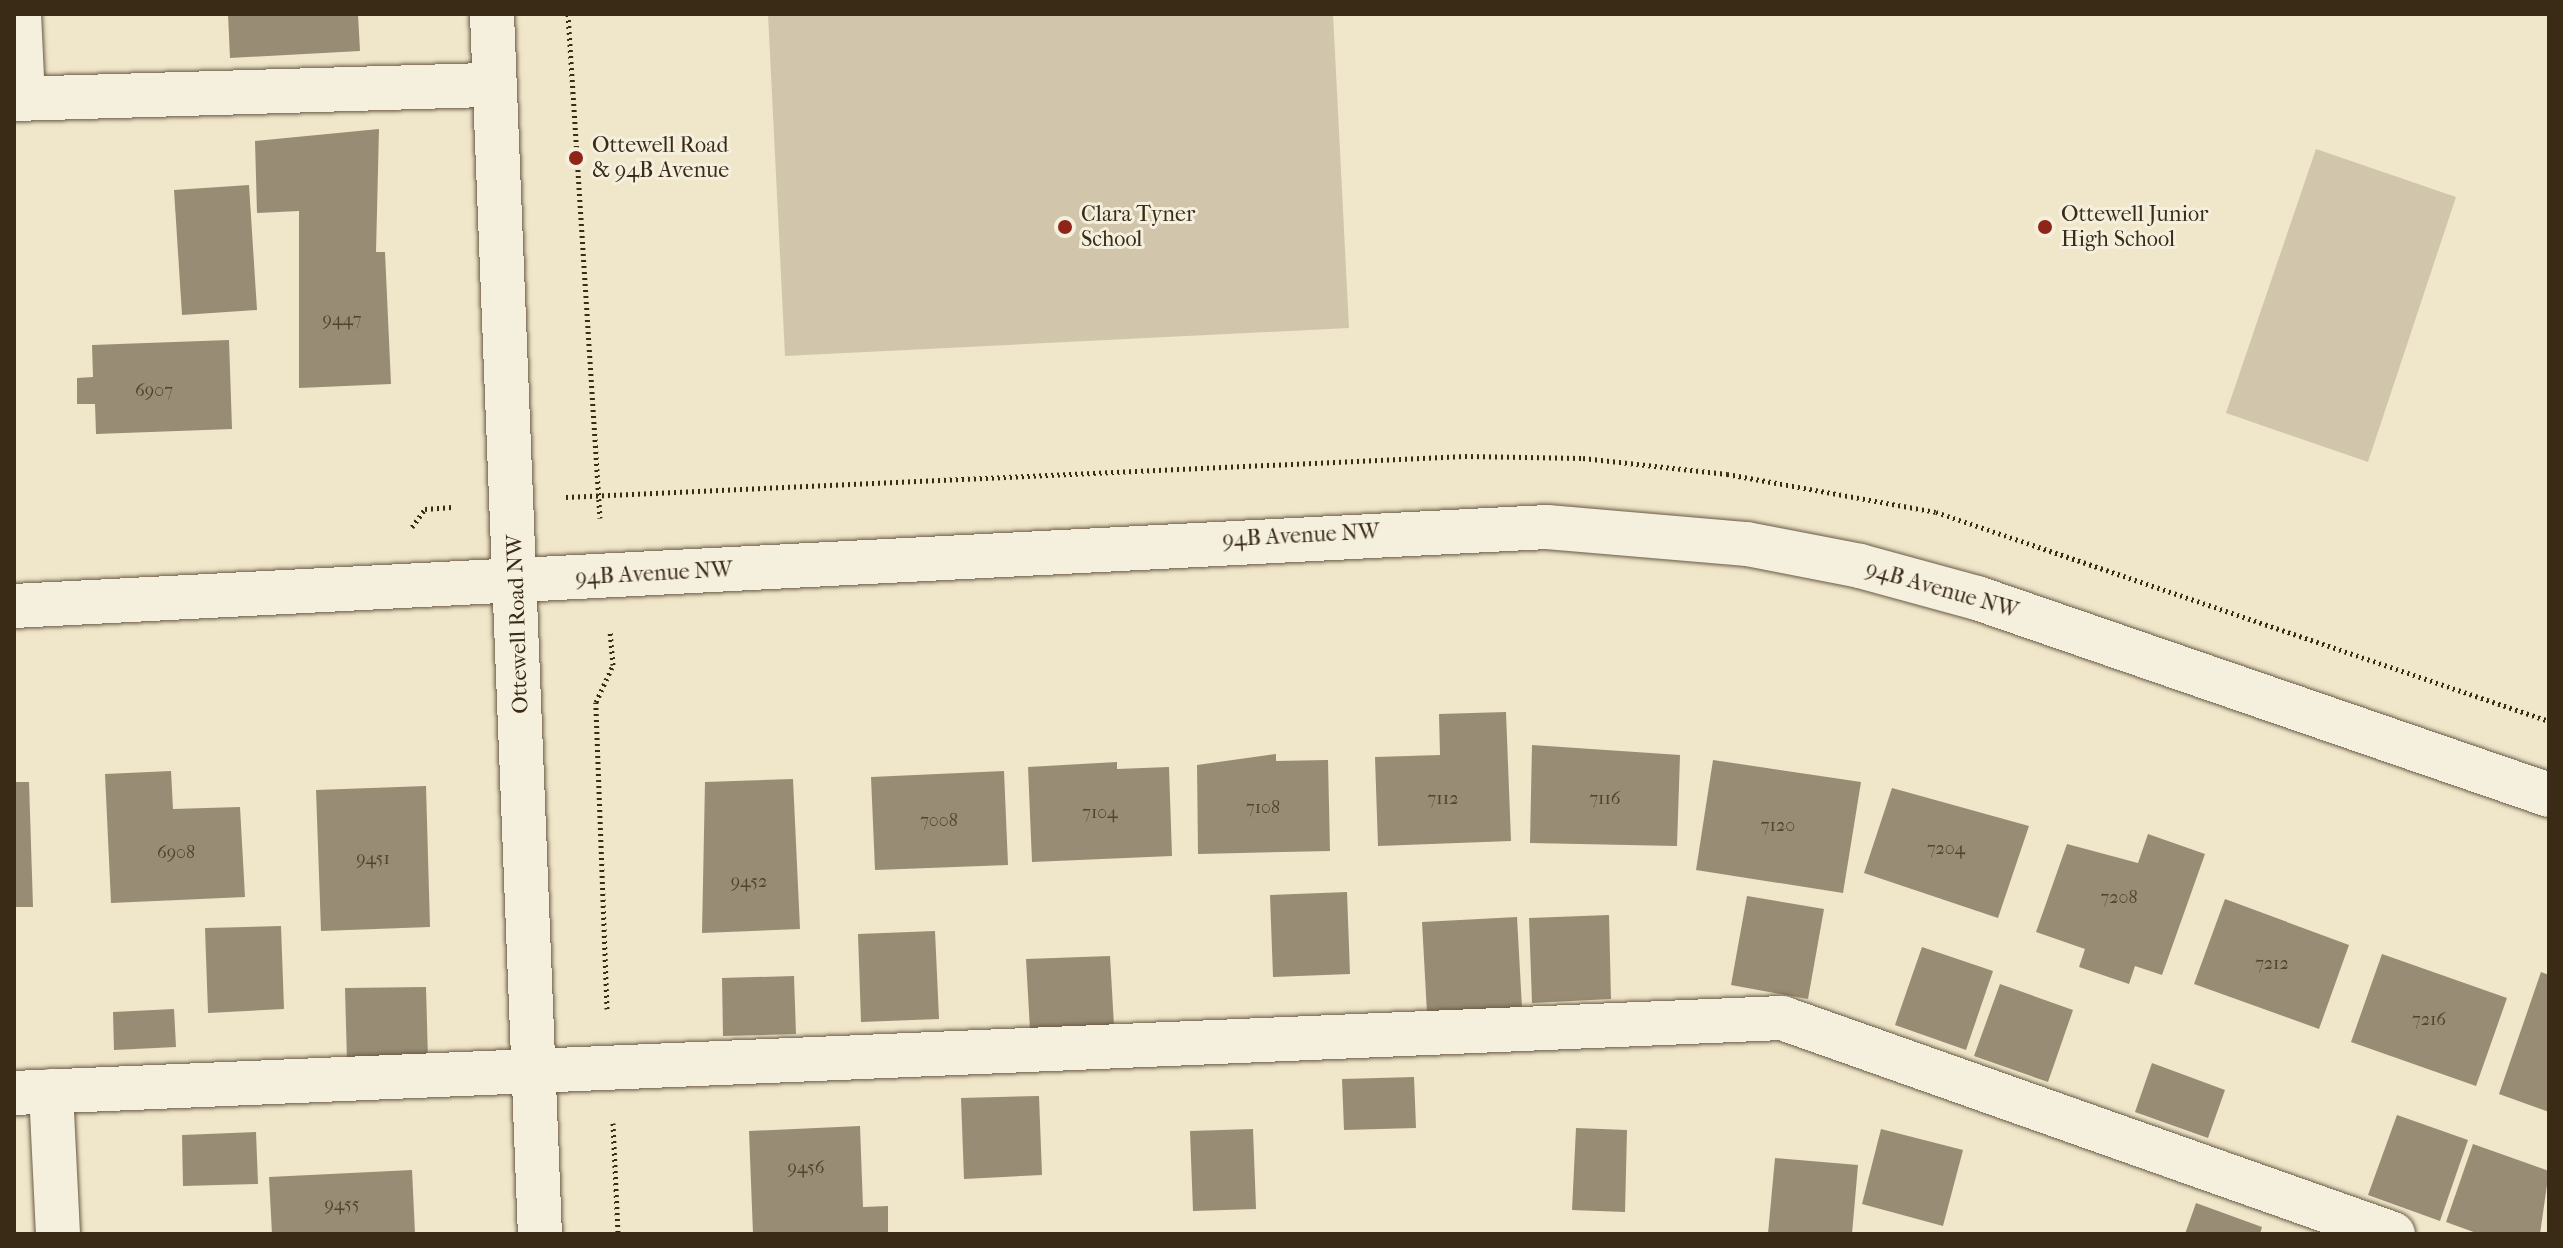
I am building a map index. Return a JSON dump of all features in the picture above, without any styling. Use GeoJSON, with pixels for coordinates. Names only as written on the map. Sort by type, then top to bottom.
{"type":"FeatureCollection","features":[{"type":"Feature","properties":{"kind":"street"},"geometry":{"type":"LineString","coordinates":[[19,14],[18,99],[495,85]]}},
{"type":"Feature","properties":{"kind":"street","name":"Ottewell Road NW"},"geometry":{"type":"LineString","coordinates":[[492,14],[517,583],[540,1234]]}},
{"type":"Feature","properties":{"kind":"street","name":"94B Avenue NW"},"geometry":{"type":"LineString","coordinates":[[14,606],[517,583],[1461,526],[1747,544],[1977,598],[2549,795]]}},
{"type":"Feature","properties":{"kind":"street"},"geometry":{"type":"LineString","coordinates":[[58,1234],[33,1092],[532,1068],[1782,1018],[2393,1234]]}},
{"type":"Feature","properties":{"kind":"path"},"geometry":{"type":"LineString","coordinates":[[568,14],[598,494]]}},
{"type":"Feature","properties":{"kind":"path"},"geometry":{"type":"LineString","coordinates":[[613,665],[596,702],[618,1234]]}},
{"type":"Feature","properties":{"kind":"shaded area"},"geometry":{"type":"Polygon","coordinates":[[[768,14],[1333,14],[1349,328],[785,356],[768,14]]]}},
{"type":"Feature","properties":{"kind":"shaded area"},"geometry":{"type":"Polygon","coordinates":[[[2316,149],[2456,197],[2368,462],[2226,413],[2316,149]]]}},
{"type":"Feature","properties":{"kind":"building"},"geometry":{"type":"Polygon","coordinates":[[[228,14],[358,14],[360,51],[230,58],[228,14]]]}},
{"type":"Feature","properties":{"kind":"building"},"geometry":{"type":"Polygon","coordinates":[[[379,129],[376,252],[385,252],[391,384],[299,388],[299,211],[257,213],[255,141],[379,129]]]}},
{"type":"Feature","properties":{"kind":"building"},"geometry":{"type":"Polygon","coordinates":[[[249,185],[257,310],[182,315],[174,190],[249,185]]]}},
{"type":"Feature","properties":{"kind":"building"},"geometry":{"type":"Polygon","coordinates":[[[229,340],[232,429],[96,434],[95,404],[77,404],[77,378],[93,377],[92,345],[229,340]]]}},
{"type":"Feature","properties":{"kind":"building"},"geometry":{"type":"Polygon","coordinates":[[[1506,712],[1511,841],[1378,846],[1375,757],[1440,755],[1439,714],[1506,712]]]}},
{"type":"Feature","properties":{"kind":"building"},"geometry":{"type":"Polygon","coordinates":[[[1532,745],[1680,755],[1677,846],[1530,843],[1532,745]]]}},
{"type":"Feature","properties":{"kind":"building"},"geometry":{"type":"Polygon","coordinates":[[[1276,754],[1276,761],[1328,760],[1330,851],[1198,854],[1197,765],[1276,754]]]}},
{"type":"Feature","properties":{"kind":"building"},"geometry":{"type":"Polygon","coordinates":[[[1713,760],[1861,782],[1843,893],[1696,870],[1713,760]]]}},
{"type":"Feature","properties":{"kind":"building"},"geometry":{"type":"Polygon","coordinates":[[[1117,762],[1117,769],[1169,767],[1172,856],[1032,862],[1028,767],[1117,762]]]}},
{"type":"Feature","properties":{"kind":"building"},"geometry":{"type":"Polygon","coordinates":[[[171,771],[173,809],[240,807],[245,897],[111,903],[105,774],[171,771]]]}},
{"type":"Feature","properties":{"kind":"building"},"geometry":{"type":"Polygon","coordinates":[[[1004,771],[1008,865],[875,870],[871,777],[1004,771]]]}},
{"type":"Feature","properties":{"kind":"building"},"geometry":{"type":"Polygon","coordinates":[[[793,779],[800,929],[702,933],[705,782],[793,779]]]}},
{"type":"Feature","properties":{"kind":"building"},"geometry":{"type":"Polygon","coordinates":[[[14,782],[29,782],[33,907],[14,907],[14,782]]]}},
{"type":"Feature","properties":{"kind":"building"},"geometry":{"type":"Polygon","coordinates":[[[426,786],[430,927],[321,931],[316,790],[426,786]]]}},
{"type":"Feature","properties":{"kind":"building"},"geometry":{"type":"Polygon","coordinates":[[[1892,788],[2029,826],[1998,918],[1864,873],[1892,788]]]}},
{"type":"Feature","properties":{"kind":"building"},"geometry":{"type":"Polygon","coordinates":[[[2148,834],[2205,854],[2162,975],[2135,966],[2129,984],[2079,967],[2085,949],[2036,932],[2067,844],[2138,863],[2148,834]]]}},
{"type":"Feature","properties":{"kind":"building"},"geometry":{"type":"Polygon","coordinates":[[[1347,892],[1350,974],[1273,977],[1270,895],[1347,892]]]}},
{"type":"Feature","properties":{"kind":"building"},"geometry":{"type":"Polygon","coordinates":[[[1747,896],[1824,909],[1808,999],[1731,985],[1747,896]]]}},
{"type":"Feature","properties":{"kind":"building"},"geometry":{"type":"Polygon","coordinates":[[[2225,899],[2349,945],[2319,1029],[2194,984],[2225,899]]]}},
{"type":"Feature","properties":{"kind":"building"},"geometry":{"type":"Polygon","coordinates":[[[1609,915],[1611,999],[1532,1003],[1529,918],[1609,915]]]}},
{"type":"Feature","properties":{"kind":"building"},"geometry":{"type":"Polygon","coordinates":[[[1517,917],[1522,1008],[1427,1013],[1422,922],[1517,917]]]}},
{"type":"Feature","properties":{"kind":"building"},"geometry":{"type":"Polygon","coordinates":[[[281,926],[284,1009],[208,1013],[205,928],[281,926]]]}},
{"type":"Feature","properties":{"kind":"building"},"geometry":{"type":"Polygon","coordinates":[[[935,931],[939,1019],[861,1022],[858,934],[935,931]]]}},
{"type":"Feature","properties":{"kind":"building"},"geometry":{"type":"Polygon","coordinates":[[[1922,947],[1993,971],[1966,1050],[1895,1025],[1922,947]]]}},
{"type":"Feature","properties":{"kind":"building"},"geometry":{"type":"Polygon","coordinates":[[[2382,954],[2507,998],[2476,1086],[2351,1042],[2382,954]]]}},
{"type":"Feature","properties":{"kind":"building"},"geometry":{"type":"Polygon","coordinates":[[[1110,956],[1114,1026],[1030,1030],[1026,959],[1110,956]]]}},
{"type":"Feature","properties":{"kind":"building"},"geometry":{"type":"Polygon","coordinates":[[[2541,972],[2549,975],[2549,1112],[2499,1094],[2541,972]]]}},
{"type":"Feature","properties":{"kind":"building"},"geometry":{"type":"Polygon","coordinates":[[[794,976],[796,1034],[723,1036],[722,978],[794,976]]]}},
{"type":"Feature","properties":{"kind":"building"},"geometry":{"type":"Polygon","coordinates":[[[2000,984],[2073,1010],[2048,1082],[1974,1056],[2000,984]]]}},
{"type":"Feature","properties":{"kind":"building"},"geometry":{"type":"Polygon","coordinates":[[[426,987],[428,1059],[347,1062],[345,988],[426,987]]]}},
{"type":"Feature","properties":{"kind":"building"},"geometry":{"type":"Polygon","coordinates":[[[174,1009],[176,1047],[114,1050],[113,1012],[174,1009]]]}},
{"type":"Feature","properties":{"kind":"building"},"geometry":{"type":"Polygon","coordinates":[[[2152,1063],[2225,1090],[2208,1138],[2135,1112],[2152,1063]]]}},
{"type":"Feature","properties":{"kind":"building"},"geometry":{"type":"Polygon","coordinates":[[[1414,1077],[1416,1128],[1344,1130],[1342,1079],[1414,1077]]]}},
{"type":"Feature","properties":{"kind":"building"},"geometry":{"type":"Polygon","coordinates":[[[1039,1096],[1042,1175],[964,1179],[961,1098],[1039,1096]]]}},
{"type":"Feature","properties":{"kind":"building"},"geometry":{"type":"Polygon","coordinates":[[[2397,1115],[2468,1140],[2440,1221],[2368,1195],[2397,1115]]]}},
{"type":"Feature","properties":{"kind":"building"},"geometry":{"type":"Polygon","coordinates":[[[860,1126],[863,1207],[888,1206],[888,1234],[753,1234],[749,1131],[860,1126]]]}},
{"type":"Feature","properties":{"kind":"building"},"geometry":{"type":"Polygon","coordinates":[[[1576,1128],[1627,1130],[1625,1212],[1572,1210],[1576,1128]]]}},
{"type":"Feature","properties":{"kind":"building"},"geometry":{"type":"Polygon","coordinates":[[[1253,1129],[1256,1209],[1193,1211],[1190,1131],[1253,1129]]]}},
{"type":"Feature","properties":{"kind":"building"},"geometry":{"type":"Polygon","coordinates":[[[1881,1129],[1963,1150],[1943,1226],[1862,1204],[1881,1129]]]}},
{"type":"Feature","properties":{"kind":"building"},"geometry":{"type":"Polygon","coordinates":[[[256,1132],[258,1184],[183,1186],[182,1135],[256,1132]]]}},
{"type":"Feature","properties":{"kind":"building"},"geometry":{"type":"Polygon","coordinates":[[[2473,1144],[2549,1171],[2540,1234],[2479,1234],[2446,1222],[2473,1144]]]}},
{"type":"Feature","properties":{"kind":"building"},"geometry":{"type":"Polygon","coordinates":[[[1775,1158],[1858,1165],[1852,1234],[1768,1234],[1775,1158]]]}},
{"type":"Feature","properties":{"kind":"building"},"geometry":{"type":"Polygon","coordinates":[[[412,1170],[415,1234],[272,1234],[269,1177],[412,1170]]]}},
{"type":"Feature","properties":{"kind":"building"},"geometry":{"type":"Polygon","coordinates":[[[2196,1203],[2262,1227],[2260,1234],[2185,1234],[2196,1203]]]}},
{"type":"Feature","properties":{"kind":"place","name":"Ottewell Road & 94B Avenue"},"geometry":{"type":"Point","coordinates":[576,158]}},
{"type":"Feature","properties":{"kind":"place","name":"Clara Tyner School"},"geometry":{"type":"Point","coordinates":[1065,227]}},
{"type":"Feature","properties":{"kind":"place","name":"Ottewell Junior High School"},"geometry":{"type":"Point","coordinates":[2045,227]}}]}
